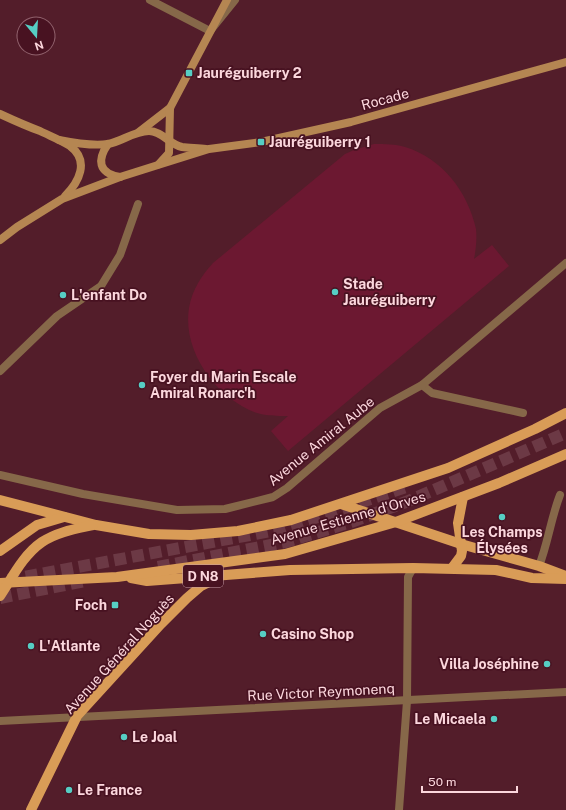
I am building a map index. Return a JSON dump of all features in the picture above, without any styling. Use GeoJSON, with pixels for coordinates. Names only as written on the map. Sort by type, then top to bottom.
{"type":"FeatureCollection","features":[{"type":"Feature","properties":{"kind":"main road","name":"Avenue Estienne d'Orves"},"geometry":{"type":"LineString","coordinates":[[0,500],[96,525],[149,534],[191,535],[238,531],[291,520],[448,468],[535,429],[566,413]]}},
{"type":"Feature","properties":{"kind":"main road","name":"Avenue Estienne d'Orves"},"geometry":{"type":"LineString","coordinates":[[3,581],[117,577],[285,554],[396,522],[499,483],[566,454]]}},
{"type":"Feature","properties":{"kind":"main road"},"geometry":{"type":"LineString","coordinates":[[452,568],[461,556],[458,523],[463,496]]}},
{"type":"Feature","properties":{"kind":"main road"},"geometry":{"type":"LineString","coordinates":[[341,504],[461,544],[539,566],[566,576]]}},
{"type":"Feature","properties":{"kind":"main road"},"geometry":{"type":"LineString","coordinates":[[0,551],[37,525],[66,517]]}},
{"type":"Feature","properties":{"kind":"main road"},"geometry":{"type":"LineString","coordinates":[[0,596],[3,581],[42,542],[55,535],[96,525]]}},
{"type":"Feature","properties":{"kind":"main road"},"geometry":{"type":"LineString","coordinates":[[223,575],[285,554]]}},
{"type":"Feature","properties":{"kind":"main road","name":"D N8"},"geometry":{"type":"LineString","coordinates":[[117,577],[147,580],[290,570],[452,568],[496,570],[532,578],[566,579]]}},
{"type":"Feature","properties":{"kind":"main road","name":"Avenue Général Noguès"},"geometry":{"type":"LineString","coordinates":[[31,810],[77,716],[161,624],[187,598],[201,586],[223,575]]}},
{"type":"Feature","properties":{"kind":"street"},"geometry":{"type":"LineString","coordinates":[[150,0],[210,31]]}},
{"type":"Feature","properties":{"kind":"street"},"geometry":{"type":"LineString","coordinates":[[138,133],[170,108],[227,0]]}},
{"type":"Feature","properties":{"kind":"street"},"geometry":{"type":"LineString","coordinates":[[210,31],[236,0]]}},
{"type":"Feature","properties":{"kind":"street","name":"Rocade"},"geometry":{"type":"LineString","coordinates":[[209,149],[261,142],[343,124],[566,62]]}},
{"type":"Feature","properties":{"kind":"street"},"geometry":{"type":"LineString","coordinates":[[158,165],[169,153],[170,108]]}},
{"type":"Feature","properties":{"kind":"street"},"geometry":{"type":"LineString","coordinates":[[0,114],[59,140],[70,146],[77,153],[81,161],[80,177],[72,189],[62,199]]}},
{"type":"Feature","properties":{"kind":"street"},"geometry":{"type":"LineString","coordinates":[[59,140],[78,143],[108,144],[148,131],[160,134],[182,146],[209,149]]}},
{"type":"Feature","properties":{"kind":"street"},"geometry":{"type":"LineString","coordinates":[[108,144],[102,152],[100,160],[102,167],[106,173],[120,177]]}},
{"type":"Feature","properties":{"kind":"street"},"geometry":{"type":"LineString","coordinates":[[0,240],[17,227],[62,199],[120,177],[209,149]]}},
{"type":"Feature","properties":{"kind":"street"},"geometry":{"type":"LineString","coordinates":[[0,371],[57,316],[101,286],[120,256],[138,204]]}},
{"type":"Feature","properties":{"kind":"street","name":"Avenue Amiral Aube"},"geometry":{"type":"LineString","coordinates":[[0,474],[83,494],[177,510],[225,508],[273,497],[287,488],[380,408],[422,385],[566,263]]}},
{"type":"Feature","properties":{"kind":"street"},"geometry":{"type":"LineString","coordinates":[[422,385],[432,393],[523,414]]}},
{"type":"Feature","properties":{"kind":"street"},"geometry":{"type":"LineString","coordinates":[[539,566],[543,556],[553,512],[560,494]]}},
{"type":"Feature","properties":{"kind":"street"},"geometry":{"type":"LineString","coordinates":[[399,810],[407,701],[408,577],[413,568]]}},
{"type":"Feature","properties":{"kind":"street","name":"Rue Victor Reymonenq"},"geometry":{"type":"LineString","coordinates":[[0,721],[566,692]]}},
{"type":"Feature","properties":{"kind":"shaded area","name":"Stade Jauréguiberry"},"geometry":{"type":"Polygon","coordinates":[[[374,144],[405,147],[431,159],[442,168],[460,190],[472,215],[476,229],[474,259],[492,245],[509,266],[288,451],[271,431],[288,416],[261,414],[242,406],[229,397],[205,372],[191,341],[188,325],[190,301],[198,283],[213,263],[345,154],[374,144]]]}},
{"type":"Feature","properties":{"kind":"tunnel"},"geometry":{"type":"LineString","coordinates":[[158,567],[286,542],[351,522],[406,502],[566,433]]}},
{"type":"Feature","properties":{"kind":"tunnel"},"geometry":{"type":"LineString","coordinates":[[8,580],[282,529],[406,487]]}},
{"type":"Feature","properties":{"kind":"tunnel"},"geometry":{"type":"LineString","coordinates":[[0,598],[85,581]]}},
{"type":"Feature","properties":{"kind":"place","name":"Jauréguiberry 2"},"geometry":{"type":"Point","coordinates":[189,73]}},
{"type":"Feature","properties":{"kind":"place","name":"Jauréguiberry 1"},"geometry":{"type":"Point","coordinates":[261,142]}},
{"type":"Feature","properties":{"kind":"place","name":"Stade Jauréguiberry"},"geometry":{"type":"Point","coordinates":[335,292]}},
{"type":"Feature","properties":{"kind":"place","name":"L'enfant Do"},"geometry":{"type":"Point","coordinates":[63,295]}},
{"type":"Feature","properties":{"kind":"place","name":"Foyer du Marin Escale Amiral Ronarc'h"},"geometry":{"type":"Point","coordinates":[142,385]}},
{"type":"Feature","properties":{"kind":"place","name":"Les Champs Élysées"},"geometry":{"type":"Point","coordinates":[502,517]}},
{"type":"Feature","properties":{"kind":"place","name":"Foch"},"geometry":{"type":"Point","coordinates":[115,605]}},
{"type":"Feature","properties":{"kind":"place","name":"Casino Shop"},"geometry":{"type":"Point","coordinates":[263,634]}},
{"type":"Feature","properties":{"kind":"place","name":"L'Atlante"},"geometry":{"type":"Point","coordinates":[31,646]}},
{"type":"Feature","properties":{"kind":"place","name":"Villa Joséphine"},"geometry":{"type":"Point","coordinates":[547,664]}},
{"type":"Feature","properties":{"kind":"place","name":"Le Micaela"},"geometry":{"type":"Point","coordinates":[494,719]}},
{"type":"Feature","properties":{"kind":"place","name":"Le Joal"},"geometry":{"type":"Point","coordinates":[124,737]}},
{"type":"Feature","properties":{"kind":"place","name":"Le France"},"geometry":{"type":"Point","coordinates":[69,790]}}]}
